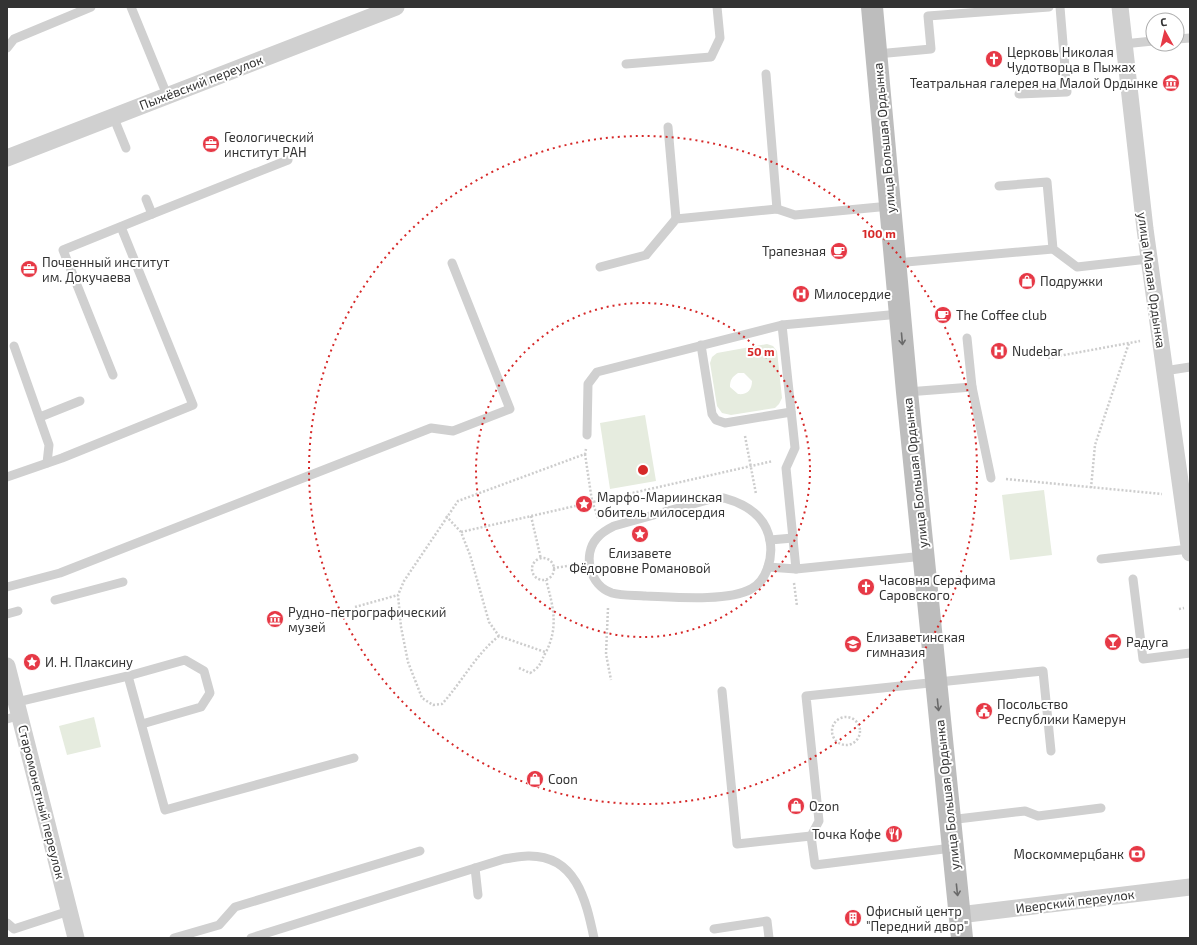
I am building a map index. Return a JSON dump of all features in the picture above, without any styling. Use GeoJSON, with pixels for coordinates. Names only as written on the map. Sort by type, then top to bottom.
{"type":"FeatureCollection","features":[{"type":"Feature","properties":{"kind":"main road","name":"улица Большая Ордынка"},"geometry":{"type":"LineString","coordinates":[[872,7],[907,392],[959,915],[960,938]]}},
{"type":"Feature","properties":{"kind":"street","name":"Пыжёвский переулок"},"geometry":{"type":"LineString","coordinates":[[7,158],[396,7]]}},
{"type":"Feature","properties":{"kind":"street","name":"улица Малая Ордынка"},"geometry":{"type":"LineString","coordinates":[[1120,7],[1122,44],[1148,258],[1164,371],[1186,492],[1190,551]]}},
{"type":"Feature","properties":{"kind":"street","name":"Старомонетный переулок"},"geometry":{"type":"LineString","coordinates":[[7,666],[15,712],[76,938]]}},
{"type":"Feature","properties":{"kind":"street","name":"Иверский переулок"},"geometry":{"type":"LineString","coordinates":[[959,915],[1190,887]]}},
{"type":"Feature","properties":{"kind":"lane"},"geometry":{"type":"LineString","coordinates":[[7,48],[14,39],[91,7]]}},
{"type":"Feature","properties":{"kind":"lane"},"geometry":{"type":"LineString","coordinates":[[130,7],[167,95]]}},
{"type":"Feature","properties":{"kind":"lane"},"geometry":{"type":"LineString","coordinates":[[626,64],[711,57],[720,38],[717,7]]}},
{"type":"Feature","properties":{"kind":"lane"},"geometry":{"type":"LineString","coordinates":[[877,54],[931,49],[928,16],[1049,7]]}},
{"type":"Feature","properties":{"kind":"lane"},"geometry":{"type":"LineString","coordinates":[[1019,94],[1067,92],[1060,7]]}},
{"type":"Feature","properties":{"kind":"lane"},"geometry":{"type":"LineString","coordinates":[[1122,44],[1145,42]]}},
{"type":"Feature","properties":{"kind":"lane"},"geometry":{"type":"LineString","coordinates":[[766,74],[777,209]]}},
{"type":"Feature","properties":{"kind":"lane"},"geometry":{"type":"LineString","coordinates":[[113,116],[126,148]]}},
{"type":"Feature","properties":{"kind":"lane"},"geometry":{"type":"LineString","coordinates":[[668,127],[676,219]]}},
{"type":"Feature","properties":{"kind":"lane"},"geometry":{"type":"LineString","coordinates":[[113,375],[63,250],[288,160]]}},
{"type":"Feature","properties":{"kind":"lane"},"geometry":{"type":"LineString","coordinates":[[999,186],[1047,182],[1053,249]]}},
{"type":"Feature","properties":{"kind":"lane"},"geometry":{"type":"LineString","coordinates":[[146,200],[152,214]]}},
{"type":"Feature","properties":{"kind":"lane"},"geometry":{"type":"LineString","coordinates":[[600,267],[646,255],[676,219],[777,209],[795,215],[890,206]]}},
{"type":"Feature","properties":{"kind":"lane"},"geometry":{"type":"LineString","coordinates":[[7,477],[47,463],[193,405],[121,227]]}},
{"type":"Feature","properties":{"kind":"lane"},"geometry":{"type":"LineString","coordinates":[[895,263],[1053,249],[1078,267],[1148,258]]}},
{"type":"Feature","properties":{"kind":"lane"},"geometry":{"type":"LineString","coordinates":[[7,587],[60,573],[430,428],[453,431],[510,409],[452,263]]}},
{"type":"Feature","properties":{"kind":"lane"},"geometry":{"type":"LineString","coordinates":[[587,435],[588,384],[597,372],[782,325],[900,314]]}},
{"type":"Feature","properties":{"kind":"lane"},"geometry":{"type":"LineString","coordinates":[[782,325],[795,448],[786,468],[796,569]]}},
{"type":"Feature","properties":{"kind":"lane"},"geometry":{"type":"LineString","coordinates":[[966,338],[972,387],[991,478]]}},
{"type":"Feature","properties":{"kind":"lane"},"geometry":{"type":"LineString","coordinates":[[14,346],[49,445],[47,463]]}},
{"type":"Feature","properties":{"kind":"lane"},"geometry":{"type":"LineString","coordinates":[[700,346],[712,414],[716,420],[725,423],[791,412]]}},
{"type":"Feature","properties":{"kind":"lane"},"geometry":{"type":"LineString","coordinates":[[1164,371],[1190,367]]}},
{"type":"Feature","properties":{"kind":"lane"},"geometry":{"type":"LineString","coordinates":[[907,392],[972,387]]}},
{"type":"Feature","properties":{"kind":"lane"},"geometry":{"type":"LineString","coordinates":[[40,417],[80,401]]}},
{"type":"Feature","properties":{"kind":"lane"},"geometry":{"type":"LineString","coordinates":[[724,498],[737,502],[754,512],[766,528],[770,540],[771,554],[768,567],[762,579],[753,589],[742,594],[696,598],[623,595],[609,591],[595,580],[590,564],[591,548],[596,538],[604,531],[614,526],[711,499],[724,498]]}},
{"type":"Feature","properties":{"kind":"lane"},"geometry":{"type":"LineString","coordinates":[[770,540],[793,538]]}},
{"type":"Feature","properties":{"kind":"lane"},"geometry":{"type":"LineString","coordinates":[[1101,559],[1190,551]]}},
{"type":"Feature","properties":{"kind":"lane"},"geometry":{"type":"LineString","coordinates":[[768,567],[796,569],[924,556]]}},
{"type":"Feature","properties":{"kind":"lane"},"geometry":{"type":"LineString","coordinates":[[1133,579],[1143,659],[1190,653]]}},
{"type":"Feature","properties":{"kind":"lane"},"geometry":{"type":"LineString","coordinates":[[55,600],[123,582]]}},
{"type":"Feature","properties":{"kind":"lane"},"geometry":{"type":"LineString","coordinates":[[7,614],[18,611]]}},
{"type":"Feature","properties":{"kind":"lane"},"geometry":{"type":"LineString","coordinates":[[15,712],[128,676],[186,660],[204,671],[210,693],[201,707],[142,724]]}},
{"type":"Feature","properties":{"kind":"lane"},"geometry":{"type":"LineString","coordinates":[[952,848],[815,865],[811,836],[819,821],[806,696],[1043,671],[1051,751]]}},
{"type":"Feature","properties":{"kind":"lane"},"geometry":{"type":"LineString","coordinates":[[128,676],[166,810],[354,758]]}},
{"type":"Feature","properties":{"kind":"lane"},"geometry":{"type":"LineString","coordinates":[[722,691],[737,844],[811,836]]}},
{"type":"Feature","properties":{"kind":"lane"},"geometry":{"type":"LineString","coordinates":[[949,820],[1025,811],[1038,816],[1101,808]]}},
{"type":"Feature","properties":{"kind":"lane"},"geometry":{"type":"LineString","coordinates":[[174,938],[219,925],[235,907],[420,851]]}},
{"type":"Feature","properties":{"kind":"lane"},"geometry":{"type":"LineString","coordinates":[[251,938],[280,933],[504,859],[528,856],[548,858],[567,869],[580,887],[589,915],[594,938]]}},
{"type":"Feature","properties":{"kind":"lane"},"geometry":{"type":"LineString","coordinates":[[475,868],[478,895]]}},
{"type":"Feature","properties":{"kind":"lane"},"geometry":{"type":"LineString","coordinates":[[7,923],[14,929],[69,911]]}},
{"type":"Feature","properties":{"kind":"lane"},"geometry":{"type":"LineString","coordinates":[[714,928],[767,921],[769,938]]}},
{"type":"Feature","properties":{"kind":"path"},"geometry":{"type":"LineString","coordinates":[[1048,358],[1141,341]]}},
{"type":"Feature","properties":{"kind":"path"},"geometry":{"type":"LineString","coordinates":[[1091,488],[1095,445],[1129,343]]}},
{"type":"Feature","properties":{"kind":"path"},"geometry":{"type":"LineString","coordinates":[[742,420],[756,496],[754,512]]}},
{"type":"Feature","properties":{"kind":"path"},"geometry":{"type":"LineString","coordinates":[[587,435],[585,454],[592,501],[604,531]]}},
{"type":"Feature","properties":{"kind":"path"},"geometry":{"type":"LineString","coordinates":[[499,636],[489,644],[475,660],[456,688],[442,704],[433,705],[422,698],[412,675],[401,627],[398,595],[404,581],[446,516],[458,501],[585,454]]}},
{"type":"Feature","properties":{"kind":"path"},"geometry":{"type":"LineString","coordinates":[[461,532],[773,461],[786,468]]}},
{"type":"Feature","properties":{"kind":"path"},"geometry":{"type":"LineString","coordinates":[[991,478],[1164,494]]}},
{"type":"Feature","properties":{"kind":"path"},"geometry":{"type":"LineString","coordinates":[[446,516],[461,532],[470,554],[489,622],[499,636],[545,652]]}},
{"type":"Feature","properties":{"kind":"path"},"geometry":{"type":"LineString","coordinates":[[531,516],[541,559]]}},
{"type":"Feature","properties":{"kind":"path"},"geometry":{"type":"LineString","coordinates":[[541,559],[549,561],[554,568]]}},
{"type":"Feature","properties":{"kind":"path"},"geometry":{"type":"LineString","coordinates":[[541,559],[532,566],[533,574],[538,579],[546,580],[552,575],[554,568]]}},
{"type":"Feature","properties":{"kind":"path"},"geometry":{"type":"LineString","coordinates":[[554,568],[590,564]]}},
{"type":"Feature","properties":{"kind":"path"},"geometry":{"type":"LineString","coordinates":[[796,569],[794,584],[797,606]]}},
{"type":"Feature","properties":{"kind":"path"},"geometry":{"type":"LineString","coordinates":[[518,668],[530,673],[538,668],[550,644],[554,628],[553,607],[546,580]]}},
{"type":"Feature","properties":{"kind":"path"},"geometry":{"type":"LineString","coordinates":[[609,591],[606,654],[611,680]]}},
{"type":"Feature","properties":{"kind":"path"},"geometry":{"type":"LineString","coordinates":[[355,607],[398,595]]}},
{"type":"Feature","properties":{"kind":"path"},"geometry":{"type":"LineString","coordinates":[[1179,609],[1184,608]]}},
{"type":"Feature","properties":{"kind":"path"},"geometry":{"type":"LineString","coordinates":[[848,718],[853,720],[858,725],[858,736],[850,745],[844,745],[838,743],[834,738],[832,726],[836,721],[848,718]]}},
{"type":"Feature","properties":{"kind":"shaded area"},"geometry":{"type":"Polygon","coordinates":[[[767,344],[773,346],[777,351],[782,398],[779,404],[775,408],[731,415],[722,413],[717,406],[710,363],[712,357],[717,353],[767,344]],[[738,373],[730,382],[730,387],[738,394],[746,393],[751,387],[752,381],[744,373],[738,373]]]}},
{"type":"Feature","properties":{"kind":"shaded area"},"geometry":{"type":"Polygon","coordinates":[[[645,415],[656,481],[610,489],[600,423],[645,415]]]}},
{"type":"Feature","properties":{"kind":"shaded area"},"geometry":{"type":"Polygon","coordinates":[[[1044,490],[1052,555],[1010,560],[1002,495],[1044,490]]]}},
{"type":"Feature","properties":{"kind":"shaded area"},"geometry":{"type":"Polygon","coordinates":[[[94,717],[101,747],[67,755],[59,726],[94,717]]]}},
{"type":"Feature","properties":{"kind":"place","name":"Церковь Николая Чудотворца в Пыжах"},"geometry":{"type":"Point","coordinates":[994,59]}},
{"type":"Feature","properties":{"kind":"place","name":"Театральная галерея на Малой Ордынке"},"geometry":{"type":"Point","coordinates":[1171,83]}},
{"type":"Feature","properties":{"kind":"place","name":"Геологический институт РАН"},"geometry":{"type":"Point","coordinates":[211,144]}},
{"type":"Feature","properties":{"kind":"place","name":"Трапезная"},"geometry":{"type":"Point","coordinates":[839,251]}},
{"type":"Feature","properties":{"kind":"place","name":"Почвенный институт им. Докучаева"},"geometry":{"type":"Point","coordinates":[29,269]}},
{"type":"Feature","properties":{"kind":"place","name":"Подружки"},"geometry":{"type":"Point","coordinates":[1027,281]}},
{"type":"Feature","properties":{"kind":"place","name":"Милосердие"},"geometry":{"type":"Point","coordinates":[801,294]}},
{"type":"Feature","properties":{"kind":"place","name":"The Coffee club"},"geometry":{"type":"Point","coordinates":[943,315]}},
{"type":"Feature","properties":{"kind":"place","name":"Nudebar"},"geometry":{"type":"Point","coordinates":[999,351]}},
{"type":"Feature","properties":{"kind":"place","name":"Марфо-Мариинская обитель милосердия"},"geometry":{"type":"Point","coordinates":[584,504]}},
{"type":"Feature","properties":{"kind":"place","name":"Елизавете Фёдоровне Романовой"},"geometry":{"type":"Point","coordinates":[640,534]}},
{"type":"Feature","properties":{"kind":"place","name":"Часовня Серафима Саровского"},"geometry":{"type":"Point","coordinates":[866,587]}},
{"type":"Feature","properties":{"kind":"place","name":"Рудно-петрографический музей"},"geometry":{"type":"Point","coordinates":[275,619]}},
{"type":"Feature","properties":{"kind":"place","name":"Радуга"},"geometry":{"type":"Point","coordinates":[1113,642]}},
{"type":"Feature","properties":{"kind":"place","name":"Елизаветинская гимназия"},"geometry":{"type":"Point","coordinates":[853,644]}},
{"type":"Feature","properties":{"kind":"place","name":"И. Н. Плаксину"},"geometry":{"type":"Point","coordinates":[32,662]}},
{"type":"Feature","properties":{"kind":"place","name":"Посольство Республики Камерун"},"geometry":{"type":"Point","coordinates":[984,711]}},
{"type":"Feature","properties":{"kind":"place","name":"Coon"},"geometry":{"type":"Point","coordinates":[535,779]}},
{"type":"Feature","properties":{"kind":"place","name":"Ozon"},"geometry":{"type":"Point","coordinates":[796,806]}},
{"type":"Feature","properties":{"kind":"place","name":"Точка Кофе"},"geometry":{"type":"Point","coordinates":[894,834]}},
{"type":"Feature","properties":{"kind":"place","name":"Москоммерцбанк"},"geometry":{"type":"Point","coordinates":[1137,854]}},
{"type":"Feature","properties":{"kind":"place","name":"Офисный центр \"Передний двор\""},"geometry":{"type":"Point","coordinates":[853,918]}}]}
